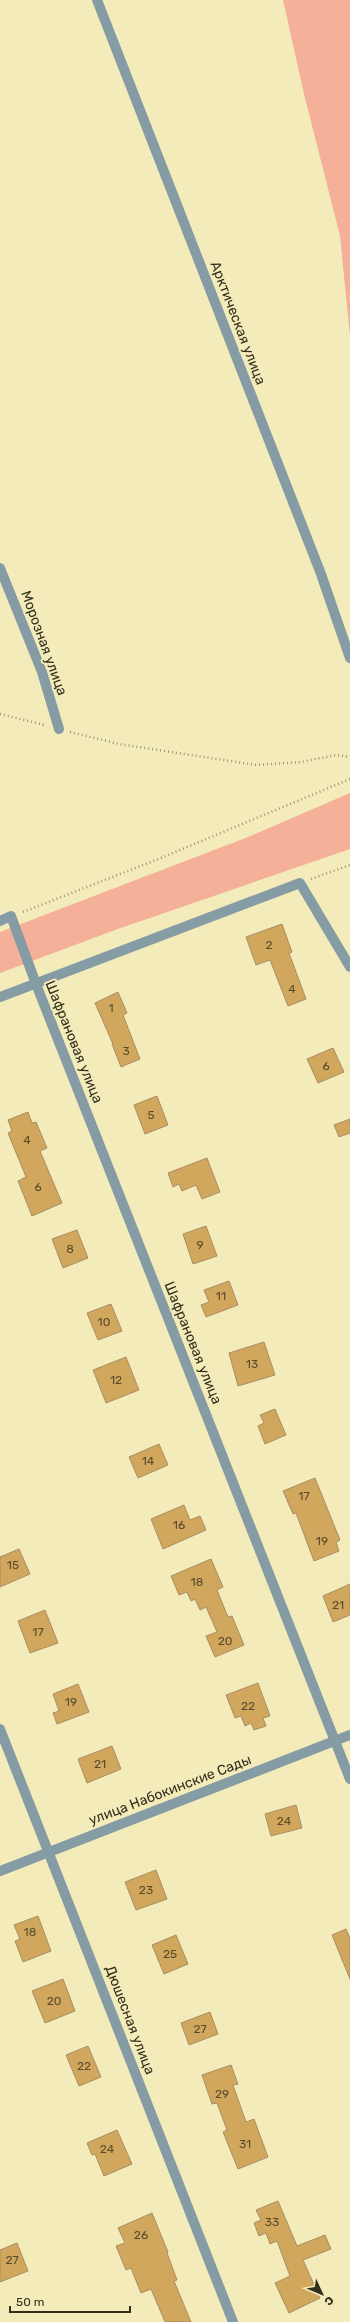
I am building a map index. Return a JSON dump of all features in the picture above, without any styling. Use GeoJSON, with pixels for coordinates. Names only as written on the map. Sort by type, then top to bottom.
{"type":"FeatureCollection","features":[{"type":"Feature","properties":{"kind":"street","name":"Арктическая улица"},"geometry":{"type":"LineString","coordinates":[[97,0],[321,574],[350,658]]}},
{"type":"Feature","properties":{"kind":"street","name":"Морозная улица"},"geometry":{"type":"LineString","coordinates":[[0,568],[42,672],[59,729]]}},
{"type":"Feature","properties":{"kind":"street"},"geometry":{"type":"LineString","coordinates":[[0,997],[300,883],[350,967]]}},
{"type":"Feature","properties":{"kind":"street"},"geometry":{"type":"LineString","coordinates":[[0,920],[11,916]]}},
{"type":"Feature","properties":{"kind":"street","name":"Шафрановая улица"},"geometry":{"type":"LineString","coordinates":[[11,916],[36,984],[350,1779]]}},
{"type":"Feature","properties":{"kind":"street","name":"Дюшесная улица"},"geometry":{"type":"LineString","coordinates":[[0,1730],[50,1852],[234,2322]]}},
{"type":"Feature","properties":{"kind":"street","name":"улица Набокинские Сады"},"geometry":{"type":"LineString","coordinates":[[0,1871],[350,1735]]}},
{"type":"Feature","properties":{"kind":"path"},"geometry":{"type":"LineString","coordinates":[[0,714],[118,744],[256,765],[301,762],[336,755],[350,757]]}},
{"type":"Feature","properties":{"kind":"path"},"geometry":{"type":"LineString","coordinates":[[11,916],[156,860],[350,779]]}},
{"type":"Feature","properties":{"kind":"path"},"geometry":{"type":"LineString","coordinates":[[300,883],[350,865]]}},
{"type":"Feature","properties":{"kind":"shaded area"},"geometry":{"type":"Polygon","coordinates":[[[283,0],[350,0],[350,336],[340,236],[304,94],[283,0]]]}},
{"type":"Feature","properties":{"kind":"shaded area"},"geometry":{"type":"Polygon","coordinates":[[[350,793],[350,849],[115,930],[0,973],[0,932],[248,837],[350,793]]]}},
{"type":"Feature","properties":{"kind":"building"},"geometry":{"type":"Polygon","coordinates":[[[282,924],[292,952],[289,953],[306,999],[288,1006],[270,960],[256,965],[246,937],[282,924]]]}},
{"type":"Feature","properties":{"kind":"building"},"geometry":{"type":"Polygon","coordinates":[[[118,992],[127,1013],[123,1015],[140,1059],[121,1067],[113,1044],[95,1003],[118,992]]]}},
{"type":"Feature","properties":{"kind":"building"},"geometry":{"type":"Polygon","coordinates":[[[333,1048],[344,1072],[318,1083],[307,1059],[333,1048]]]}},
{"type":"Feature","properties":{"kind":"building"},"geometry":{"type":"Polygon","coordinates":[[[157,1096],[168,1125],[145,1134],[134,1105],[157,1096]]]}},
{"type":"Feature","properties":{"kind":"building"},"geometry":{"type":"Polygon","coordinates":[[[28,1112],[32,1123],[36,1122],[47,1148],[40,1151],[62,1203],[32,1216],[18,1181],[26,1177],[8,1133],[12,1131],[8,1120],[28,1112]]]}},
{"type":"Feature","properties":{"kind":"building"},"geometry":{"type":"Polygon","coordinates":[[[350,1119],[350,1133],[339,1137],[334,1125],[350,1119]]]}},
{"type":"Feature","properties":{"kind":"building"},"geometry":{"type":"Polygon","coordinates":[[[207,1158],[220,1192],[202,1199],[196,1185],[182,1191],[179,1184],[173,1187],[168,1173],[207,1158]]]}},
{"type":"Feature","properties":{"kind":"building"},"geometry":{"type":"Polygon","coordinates":[[[206,1226],[217,1256],[193,1264],[183,1234],[206,1226]]]}},
{"type":"Feature","properties":{"kind":"building"},"geometry":{"type":"Polygon","coordinates":[[[77,1230],[88,1258],[63,1268],[52,1239],[77,1230]]]}},
{"type":"Feature","properties":{"kind":"building"},"geometry":{"type":"Polygon","coordinates":[[[229,1281],[238,1305],[206,1317],[201,1305],[209,1302],[204,1290],[229,1281]]]}},
{"type":"Feature","properties":{"kind":"building"},"geometry":{"type":"Polygon","coordinates":[[[111,1304],[122,1331],[98,1340],[87,1313],[111,1304]]]}},
{"type":"Feature","properties":{"kind":"building"},"geometry":{"type":"Polygon","coordinates":[[[264,1342],[275,1375],[238,1386],[229,1353],[264,1342]]]}},
{"type":"Feature","properties":{"kind":"building"},"geometry":{"type":"Polygon","coordinates":[[[126,1357],[139,1390],[106,1403],[93,1370],[126,1357]]]}},
{"type":"Feature","properties":{"kind":"building"},"geometry":{"type":"Polygon","coordinates":[[[275,1409],[286,1435],[265,1444],[258,1426],[264,1423],[260,1415],[275,1409]]]}},
{"type":"Feature","properties":{"kind":"building"},"geometry":{"type":"Polygon","coordinates":[[[159,1444],[168,1465],[138,1478],[129,1457],[159,1444]]]}},
{"type":"Feature","properties":{"kind":"building"},"geometry":{"type":"Polygon","coordinates":[[[315,1478],[340,1540],[336,1542],[339,1551],[314,1561],[296,1513],[293,1514],[283,1491],[315,1478]]]}},
{"type":"Feature","properties":{"kind":"building"},"geometry":{"type":"Polygon","coordinates":[[[184,1505],[190,1520],[200,1516],[206,1530],[163,1549],[151,1519],[184,1505]]]}},
{"type":"Feature","properties":{"kind":"building"},"geometry":{"type":"Polygon","coordinates":[[[19,1549],[30,1574],[0,1587],[0,1557],[19,1549]]]}},
{"type":"Feature","properties":{"kind":"building"},"geometry":{"type":"Polygon","coordinates":[[[211,1559],[223,1587],[217,1590],[228,1617],[232,1616],[244,1645],[215,1657],[206,1636],[217,1632],[206,1607],[200,1610],[195,1599],[191,1601],[187,1592],[179,1595],[171,1576],[211,1559]]]}},
{"type":"Feature","properties":{"kind":"building"},"geometry":{"type":"Polygon","coordinates":[[[350,1584],[350,1615],[333,1622],[323,1596],[350,1584]]]}},
{"type":"Feature","properties":{"kind":"building"},"geometry":{"type":"Polygon","coordinates":[[[45,1610],[58,1643],[30,1653],[18,1621],[45,1610]]]}},
{"type":"Feature","properties":{"kind":"building"},"geometry":{"type":"Polygon","coordinates":[[[258,1683],[270,1716],[263,1718],[266,1726],[254,1730],[251,1723],[245,1726],[241,1716],[235,1718],[226,1695],[258,1683]]]}},
{"type":"Feature","properties":{"kind":"building"},"geometry":{"type":"Polygon","coordinates":[[[78,1684],[89,1712],[57,1724],[53,1713],[59,1711],[53,1694],[78,1684]]]}},
{"type":"Feature","properties":{"kind":"building"},"geometry":{"type":"Polygon","coordinates":[[[112,1746],[121,1769],[87,1783],[78,1759],[112,1746]]]}},
{"type":"Feature","properties":{"kind":"building"},"geometry":{"type":"Polygon","coordinates":[[[296,1805],[302,1828],[271,1836],[265,1814],[296,1805]]]}},
{"type":"Feature","properties":{"kind":"building"},"geometry":{"type":"Polygon","coordinates":[[[156,1870],[167,1899],[136,1910],[125,1882],[156,1870]]]}},
{"type":"Feature","properties":{"kind":"building"},"geometry":{"type":"Polygon","coordinates":[[[38,1916],[51,1951],[23,1962],[15,1941],[20,1939],[14,1925],[38,1916]]]}},
{"type":"Feature","properties":{"kind":"building"},"geometry":{"type":"Polygon","coordinates":[[[346,1929],[350,1938],[350,1979],[332,1935],[346,1929]]]}},
{"type":"Feature","properties":{"kind":"building"},"geometry":{"type":"Polygon","coordinates":[[[176,1935],[188,1964],[164,1974],[152,1945],[176,1935]]]}},
{"type":"Feature","properties":{"kind":"building"},"geometry":{"type":"Polygon","coordinates":[[[63,1979],[75,2011],[45,2023],[32,1991],[63,1979]]]}},
{"type":"Feature","properties":{"kind":"building"},"geometry":{"type":"Polygon","coordinates":[[[210,2012],[218,2034],[189,2045],[181,2023],[210,2012]]]}},
{"type":"Feature","properties":{"kind":"building"},"geometry":{"type":"Polygon","coordinates":[[[88,2046],[101,2077],[79,2086],[66,2055],[88,2046]]]}},
{"type":"Feature","properties":{"kind":"building"},"geometry":{"type":"Polygon","coordinates":[[[231,2065],[238,2084],[233,2085],[246,2122],[254,2119],[268,2157],[238,2169],[223,2132],[227,2130],[217,2103],[212,2104],[202,2075],[231,2065]]]}},
{"type":"Feature","properties":{"kind":"building"},"geometry":{"type":"Polygon","coordinates":[[[117,2130],[132,2164],[104,2176],[95,2154],[92,2155],[87,2143],[117,2130]]]}},
{"type":"Feature","properties":{"kind":"building"},"geometry":{"type":"Polygon","coordinates":[[[278,2201],[297,2246],[325,2235],[331,2249],[303,2260],[320,2298],[289,2313],[275,2283],[290,2276],[277,2241],[270,2244],[266,2233],[259,2236],[254,2223],[261,2220],[256,2210],[278,2201]]]}},
{"type":"Feature","properties":{"kind":"building"},"geometry":{"type":"Polygon","coordinates":[[[152,2213],[168,2252],[167,2253],[177,2280],[174,2281],[191,2322],[165,2322],[151,2289],[141,2293],[131,2268],[126,2270],[116,2246],[125,2243],[118,2228],[152,2213]]]}},
{"type":"Feature","properties":{"kind":"building"},"geometry":{"type":"Polygon","coordinates":[[[17,2243],[28,2271],[0,2282],[0,2250],[17,2243]]]}}]}
